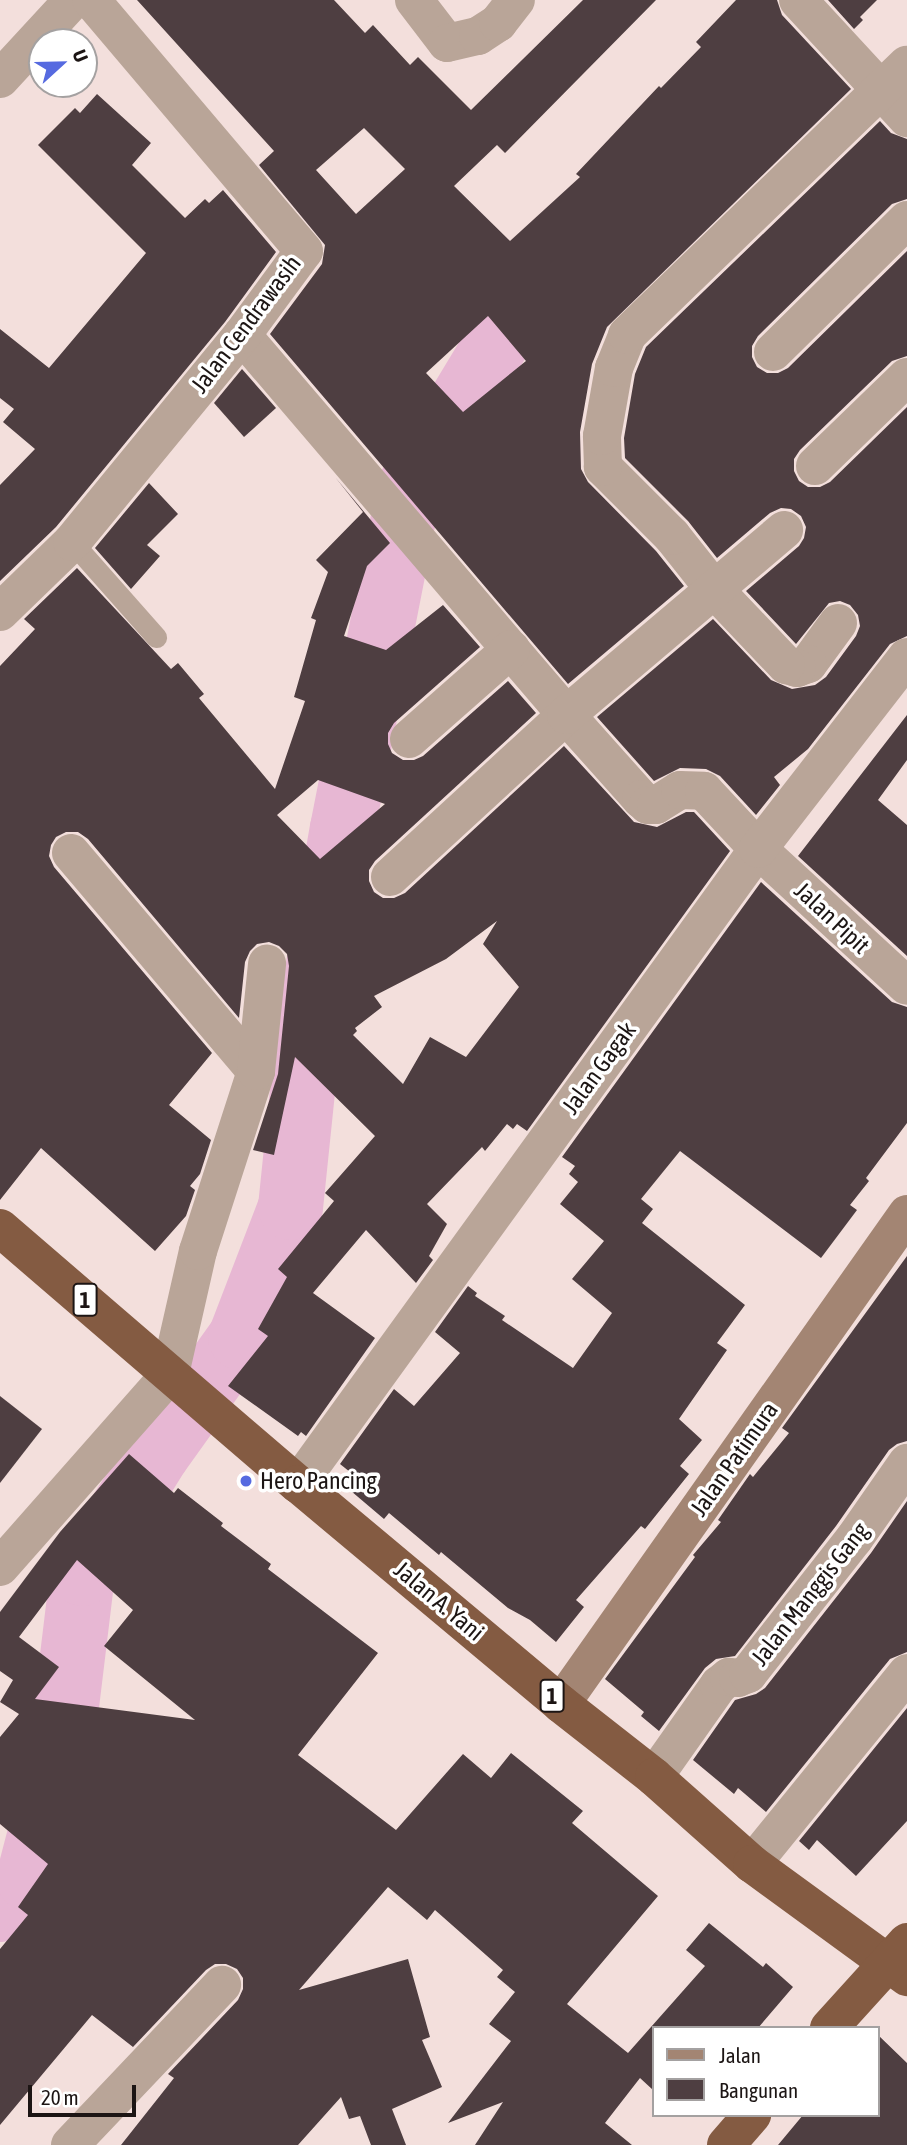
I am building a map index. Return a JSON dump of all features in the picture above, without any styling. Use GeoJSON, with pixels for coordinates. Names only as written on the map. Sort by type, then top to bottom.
{"type":"FeatureCollection","features":[{"type":"Feature","properties":{"kind":"highway","name":"Jalan A. Yani"},"geometry":{"type":"LineString","coordinates":[[0,1228],[298,1484],[561,1704],[654,1777],[752,1864],[900,1960]]}},
{"type":"Feature","properties":{"kind":"highway"},"geometry":{"type":"LineString","coordinates":[[832,2026],[900,1960]]}},
{"type":"Feature","properties":{"kind":"highway"},"geometry":{"type":"LineString","coordinates":[[726,2145],[750,2117]]}},
{"type":"Feature","properties":{"kind":"street"},"geometry":{"type":"LineString","coordinates":[[0,79],[74,0]]}},
{"type":"Feature","properties":{"kind":"street","name":"Jalan Cendrawasih"},"geometry":{"type":"LineString","coordinates":[[0,612],[72,542],[242,335],[304,251],[90,0]]}},
{"type":"Feature","properties":{"kind":"street"},"geometry":{"type":"LineString","coordinates":[[414,0],[447,43],[478,36],[498,23],[516,0]]}},
{"type":"Feature","properties":{"kind":"street"},"geometry":{"type":"LineString","coordinates":[[802,4],[894,78],[907,117]]}},
{"type":"Feature","properties":{"kind":"street"},"geometry":{"type":"LineString","coordinates":[[838,623],[808,664],[797,668],[786,666],[714,589],[672,536],[603,467],[602,436],[614,368],[627,335],[894,78]]}},
{"type":"Feature","properties":{"kind":"street"},"geometry":{"type":"LineString","coordinates":[[773,352],[907,219]]}},
{"type":"Feature","properties":{"kind":"street"},"geometry":{"type":"LineString","coordinates":[[242,335],[566,715]]}},
{"type":"Feature","properties":{"kind":"street"},"geometry":{"type":"LineString","coordinates":[[815,466],[907,377]]}},
{"type":"Feature","properties":{"kind":"street"},"geometry":{"type":"LineString","coordinates":[[390,877],[566,715],[784,530]]}},
{"type":"Feature","properties":{"kind":"street"},"geometry":{"type":"LineString","coordinates":[[409,739],[511,649]]}},
{"type":"Feature","properties":{"kind":"street","name":"Jalan Gagak"},"geometry":{"type":"LineString","coordinates":[[298,1484],[758,849],[907,657]]}},
{"type":"Feature","properties":{"kind":"street","name":"Jalan Pipit"},"geometry":{"type":"LineString","coordinates":[[566,715],[648,804],[656,805],[680,790],[704,791],[758,849],[907,986]]}},
{"type":"Feature","properties":{"kind":"street"},"geometry":{"type":"LineString","coordinates":[[71,853],[256,1071]]}},
{"type":"Feature","properties":{"kind":"street"},"geometry":{"type":"LineString","coordinates":[[0,1567],[173,1376],[198,1251],[256,1071],[267,964]]}},
{"type":"Feature","properties":{"kind":"street","name":"Jalan Patimura"},"geometry":{"type":"LineString","coordinates":[[561,1704],[907,1214]]}},
{"type":"Feature","properties":{"kind":"street","name":"Jalan Manggis Gang"},"geometry":{"type":"LineString","coordinates":[[654,1777],[719,1685],[729,1677],[738,1678],[748,1674],[854,1539],[907,1463]]}},
{"type":"Feature","properties":{"kind":"street"},"geometry":{"type":"LineString","coordinates":[[752,1864],[907,1673]]}},
{"type":"Feature","properties":{"kind":"street"},"geometry":{"type":"LineString","coordinates":[[70,2145],[222,1985]]}},
{"type":"Feature","properties":{"kind":"lane"},"geometry":{"type":"LineString","coordinates":[[72,542],[156,638]]}},
{"type":"Feature","properties":{"kind":"building"},"geometry":{"type":"Polygon","coordinates":[[[137,0],[334,0],[365,33],[373,25],[410,65],[418,57],[471,110],[583,0],[656,0],[505,153],[497,145],[454,186],[510,241],[580,177],[576,174],[659,86],[661,88],[701,47],[696,42],[736,0],[777,0],[782,15],[851,89],[607,327],[592,364],[580,432],[581,469],[588,482],[656,551],[684,586],[568,684],[270,334],[322,264],[325,245],[259,165],[274,151],[137,0]],[[364,128],[316,170],[356,214],[405,169],[364,128]],[[488,316],[426,373],[463,412],[526,361],[488,316]]]}},
{"type":"Feature","properties":{"kind":"building"},"geometry":{"type":"Polygon","coordinates":[[[828,0],[877,0],[860,17],[863,20],[854,29],[828,0]]]}},
{"type":"Feature","properties":{"kind":"building"},"geometry":{"type":"Polygon","coordinates":[[[98,95],[151,143],[132,165],[185,218],[205,199],[209,203],[223,190],[276,252],[225,322],[56,527],[0,581],[0,485],[35,449],[3,422],[14,409],[0,398],[0,329],[49,368],[146,253],[38,145],[75,108],[80,113],[93,98],[98,98],[98,95]]]}},
{"type":"Feature","properties":{"kind":"building"},"geometry":{"type":"Polygon","coordinates":[[[880,121],[891,133],[907,139],[907,199],[892,204],[758,336],[752,346],[752,357],[757,367],[767,373],[778,373],[788,368],[907,251],[907,356],[892,361],[800,450],[794,459],[794,471],[799,481],[808,487],[820,487],[830,482],[907,407],[907,636],[890,644],[808,749],[774,777],[780,785],[756,815],[720,776],[706,769],[680,768],[654,781],[597,717],[713,619],[771,680],[792,689],[815,685],[826,677],[856,636],[860,626],[858,615],[850,605],[840,601],[829,603],[796,644],[746,591],[799,546],[806,527],[801,516],[791,509],[781,508],[770,513],[717,558],[688,521],[625,458],[624,438],[635,374],[646,347],[880,121]]]}},
{"type":"Feature","properties":{"kind":"building"},"geometry":{"type":"Polygon","coordinates":[[[242,369],[276,408],[244,437],[214,403],[242,369]]]}},
{"type":"Feature","properties":{"kind":"building"},"geometry":{"type":"Polygon","coordinates":[[[335,477],[390,543],[367,566],[344,636],[386,650],[443,605],[480,647],[394,723],[388,733],[388,744],[392,753],[403,760],[414,760],[423,756],[508,681],[536,713],[375,861],[369,870],[369,881],[374,892],[383,898],[394,898],[405,893],[564,746],[634,822],[657,827],[686,812],[694,812],[730,851],[527,1131],[517,1124],[513,1129],[507,1124],[485,1151],[482,1147],[427,1204],[447,1224],[429,1256],[433,1260],[416,1283],[366,1230],[313,1293],[375,1338],[306,1436],[301,1432],[298,1436],[228,1386],[268,1336],[258,1329],[287,1277],[278,1269],[334,1201],[325,1193],[375,1136],[295,1057],[274,1155],[253,1150],[278,1074],[289,966],[287,954],[279,946],[269,942],[257,944],[250,951],[245,962],[239,1018],[88,839],[78,832],[66,832],[56,837],[49,856],[54,867],[212,1053],[169,1105],[211,1140],[200,1174],[190,1186],[195,1190],[186,1216],[155,1251],[41,1148],[0,1200],[0,666],[35,629],[24,619],[77,568],[171,669],[178,663],[204,694],[199,698],[275,789],[305,701],[294,697],[316,620],[311,618],[328,572],[316,560],[363,512],[335,477]],[[318,780],[277,815],[320,859],[385,804],[318,780]],[[497,921],[446,959],[374,996],[382,1007],[355,1028],[357,1031],[353,1035],[403,1084],[430,1037],[466,1057],[519,987],[483,944],[497,921]]]}},
{"type":"Feature","properties":{"kind":"building"},"geometry":{"type":"Polygon","coordinates":[[[149,483],[178,514],[147,545],[160,556],[131,589],[95,548],[149,483]]]}},
{"type":"Feature","properties":{"kind":"building"},"geometry":{"type":"Polygon","coordinates":[[[907,715],[907,760],[878,800],[907,825],[907,956],[798,856],[907,715]]]}},
{"type":"Feature","properties":{"kind":"building"},"geometry":{"type":"Polygon","coordinates":[[[761,882],[892,1002],[907,1007],[907,1123],[866,1178],[869,1181],[850,1205],[857,1210],[821,1258],[680,1151],[641,1199],[653,1209],[642,1223],[745,1305],[717,1343],[727,1350],[679,1419],[702,1440],[680,1466],[689,1474],[645,1529],[641,1526],[576,1600],[584,1607],[556,1642],[530,1620],[508,1608],[441,1552],[439,1555],[389,1513],[384,1519],[351,1491],[360,1480],[340,1464],[394,1389],[414,1406],[460,1353],[435,1332],[468,1286],[477,1293],[475,1296],[505,1316],[502,1320],[573,1368],[612,1313],[572,1279],[604,1241],[560,1204],[578,1182],[569,1174],[575,1166],[562,1157],[761,882]]]}},
{"type":"Feature","properties":{"kind":"building"},"geometry":{"type":"Polygon","coordinates":[[[907,1256],[907,1441],[889,1450],[836,1526],[735,1656],[716,1659],[705,1668],[659,1731],[641,1716],[644,1712],[605,1679],[695,1557],[693,1555],[721,1522],[718,1520],[750,1474],[753,1477],[789,1433],[782,1428],[907,1256]]]}},
{"type":"Feature","properties":{"kind":"building"},"geometry":{"type":"Polygon","coordinates":[[[0,1396],[42,1429],[0,1483],[0,1396]]]}},
{"type":"Feature","properties":{"kind":"building"},"geometry":{"type":"Polygon","coordinates":[[[129,1454],[174,1493],[178,1488],[223,1523],[221,1526],[271,1564],[268,1569],[378,1653],[298,1755],[396,1830],[463,1754],[491,1778],[511,1753],[583,1811],[572,1823],[658,1896],[567,2004],[628,2053],[705,1966],[686,1950],[709,1923],[763,1967],[766,1963],[793,1987],[760,2026],[652,2026],[652,2089],[640,2078],[605,2123],[632,2145],[475,2145],[503,2102],[448,2123],[511,2041],[489,2024],[515,1992],[497,1977],[503,1970],[435,1910],[427,1920],[388,1887],[299,1990],[408,1959],[430,2037],[422,2040],[442,2087],[392,2109],[406,2145],[371,2145],[360,2116],[349,2119],[341,2097],[298,2145],[121,2145],[174,2078],[168,2074],[238,2000],[243,1989],[243,1978],[237,1969],[226,1964],[215,1964],[206,1970],[133,2047],[92,2015],[0,2125],[0,1949],[28,1915],[18,1907],[48,1864],[0,1824],[0,1737],[19,1714],[0,1702],[13,1680],[0,1671],[0,1612],[60,1532],[129,1454]],[[77,1560],[19,1637],[59,1667],[35,1699],[195,1720],[104,1646],[133,1610],[77,1560]]]}},
{"type":"Feature","properties":{"kind":"building"},"geometry":{"type":"Polygon","coordinates":[[[907,1501],[907,1652],[890,1659],[766,1812],[738,1788],[734,1794],[693,1760],[735,1700],[756,1694],[765,1688],[871,1553],[907,1501]]]}},
{"type":"Feature","properties":{"kind":"building"},"geometry":{"type":"Polygon","coordinates":[[[907,1708],[907,1821],[856,1876],[817,1840],[809,1850],[799,1841],[907,1708]]]}},
{"type":"Feature","properties":{"kind":"building"},"geometry":{"type":"Polygon","coordinates":[[[879,2036],[907,2063],[907,2145],[778,2145],[801,2117],[879,2117],[879,2036]]]}},
{"type":"Feature","properties":{"kind":"waterway"},"geometry":{"type":"LineString","coordinates":[[0,1909],[28,1878],[60,1755],[82,1573],[157,1453],[240,1337],[290,1207],[311,1005],[342,828],[403,518],[405,493],[532,283],[552,261]]}},
{"type":"Feature","properties":{"kind":"place","name":"Hero Pancing"},"geometry":{"type":"Point","coordinates":[246,1481]}}]}
